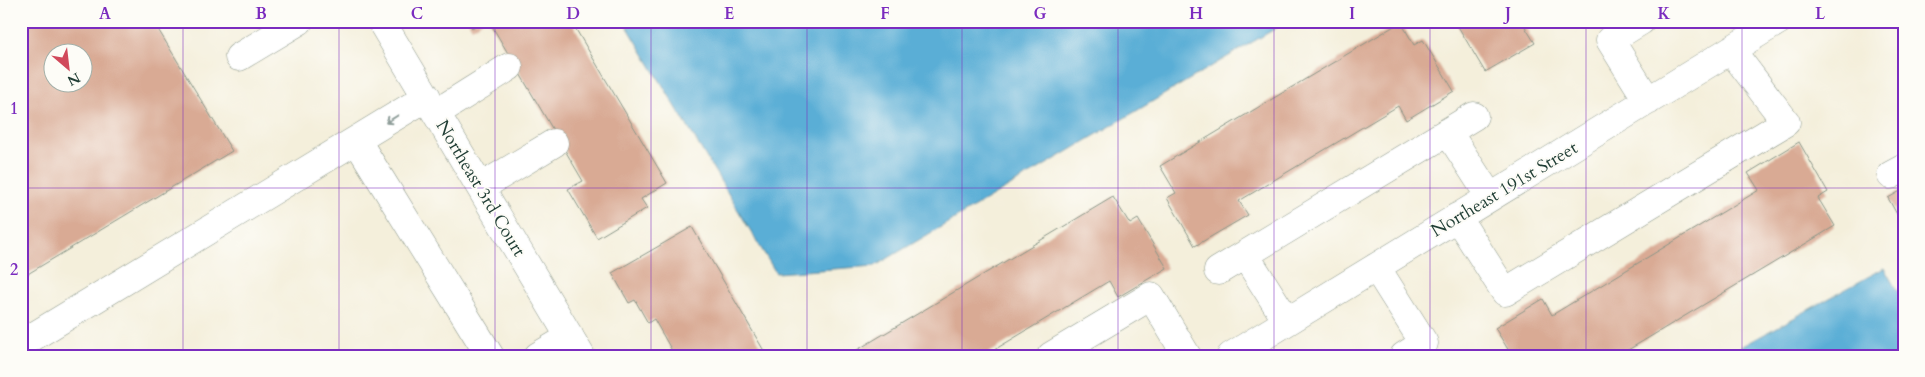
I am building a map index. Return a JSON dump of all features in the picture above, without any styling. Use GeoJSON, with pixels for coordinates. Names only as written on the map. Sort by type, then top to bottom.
{"type":"FeatureCollection","features":[{"type":"Feature","properties":{"kind":"street"},"geometry":{"type":"LineString","coordinates":[[239,58],[298,21]]}},
{"type":"Feature","properties":{"kind":"street","name":"Northeast 3rd Court"},"geometry":{"type":"LineString","coordinates":[[381,21],[576,346]]}},
{"type":"Feature","properties":{"kind":"street"},"geometry":{"type":"LineString","coordinates":[[1641,21],[1610,40],[1648,101]]}},
{"type":"Feature","properties":{"kind":"street","name":"Northeast 191st Street"},"geometry":{"type":"LineString","coordinates":[[1230,356],[1731,50],[1750,28],[1778,21]]}},
{"type":"Feature","properties":{"kind":"street"},"geometry":{"type":"LineString","coordinates":[[1457,217],[1505,292],[1786,122],[1731,50]]}},
{"type":"Feature","properties":{"kind":"street"},"geometry":{"type":"LineString","coordinates":[[21,344],[357,141],[509,67]]}},
{"type":"Feature","properties":{"kind":"street"},"geometry":{"type":"LineString","coordinates":[[1218,272],[1474,116]]}},
{"type":"Feature","properties":{"kind":"street"},"geometry":{"type":"LineString","coordinates":[[1448,132],[1490,197]]}},
{"type":"Feature","properties":{"kind":"street"},"geometry":{"type":"LineString","coordinates":[[357,141],[490,356]]}},
{"type":"Feature","properties":{"kind":"street"},"geometry":{"type":"LineString","coordinates":[[481,187],[554,144]]}},
{"type":"Feature","properties":{"kind":"street"},"geometry":{"type":"LineString","coordinates":[[1245,255],[1287,321]]}},
{"type":"Feature","properties":{"kind":"street"},"geometry":{"type":"LineString","coordinates":[[1376,267],[1424,343],[1404,356]]}},
{"type":"Feature","properties":{"kind":"street"},"geometry":{"type":"LineString","coordinates":[[1051,356],[1151,296],[1187,356]]}},
{"type":"Feature","properties":{"kind":"street"},"geometry":{"type":"LineString","coordinates":[[538,356],[576,346]]}},
{"type":"Feature","properties":{"kind":"water"},"geometry":{"type":"Polygon","coordinates":[[[624,21],[1288,21],[875,266],[776,273],[624,21]]]}},
{"type":"Feature","properties":{"kind":"water"},"geometry":{"type":"Polygon","coordinates":[[[1884,268],[1904,303],[1904,356],[1725,356],[1884,268]]]}},
{"type":"Feature","properties":{"kind":"building"},"geometry":{"type":"Polygon","coordinates":[[[21,21],[153,21],[232,151],[21,278],[21,21]]]}},
{"type":"Feature","properties":{"kind":"building"},"geometry":{"type":"Polygon","coordinates":[[[468,21],[483,21],[472,28],[468,21]]]}},
{"type":"Feature","properties":{"kind":"building"},"geometry":{"type":"Polygon","coordinates":[[[489,21],[571,21],[667,183],[641,199],[647,208],[597,238],[568,189],[583,181],[489,21]]]}},
{"type":"Feature","properties":{"kind":"building"},"geometry":{"type":"Polygon","coordinates":[[[1460,21],[1535,21],[1525,27],[1535,43],[1485,72],[1456,23],[1460,21]]]}},
{"type":"Feature","properties":{"kind":"building"},"geometry":{"type":"Polygon","coordinates":[[[1401,22],[1414,45],[1423,40],[1454,91],[1406,120],[1398,106],[1239,201],[1248,215],[1195,246],[1167,198],[1176,193],[1160,166],[1401,22]]]}},
{"type":"Feature","properties":{"kind":"building"},"geometry":{"type":"Polygon","coordinates":[[[1799,142],[1828,192],[1818,198],[1835,226],[1618,356],[1512,356],[1495,328],[1543,299],[1552,315],[1759,190],[1748,173],[1799,142]]]}},
{"type":"Feature","properties":{"kind":"building"},"geometry":{"type":"Polygon","coordinates":[[[1904,189],[1904,227],[1888,198],[1904,189]]]}},
{"type":"Feature","properties":{"kind":"building"},"geometry":{"type":"Polygon","coordinates":[[[1113,197],[1130,224],[1138,219],[1167,268],[1118,297],[1109,281],[984,356],[847,356],[1113,197]]]}},
{"type":"Feature","properties":{"kind":"building"},"geometry":{"type":"Polygon","coordinates":[[[692,227],[767,356],[675,356],[654,319],[648,323],[635,300],[629,303],[612,273],[692,227]]]}}]}
